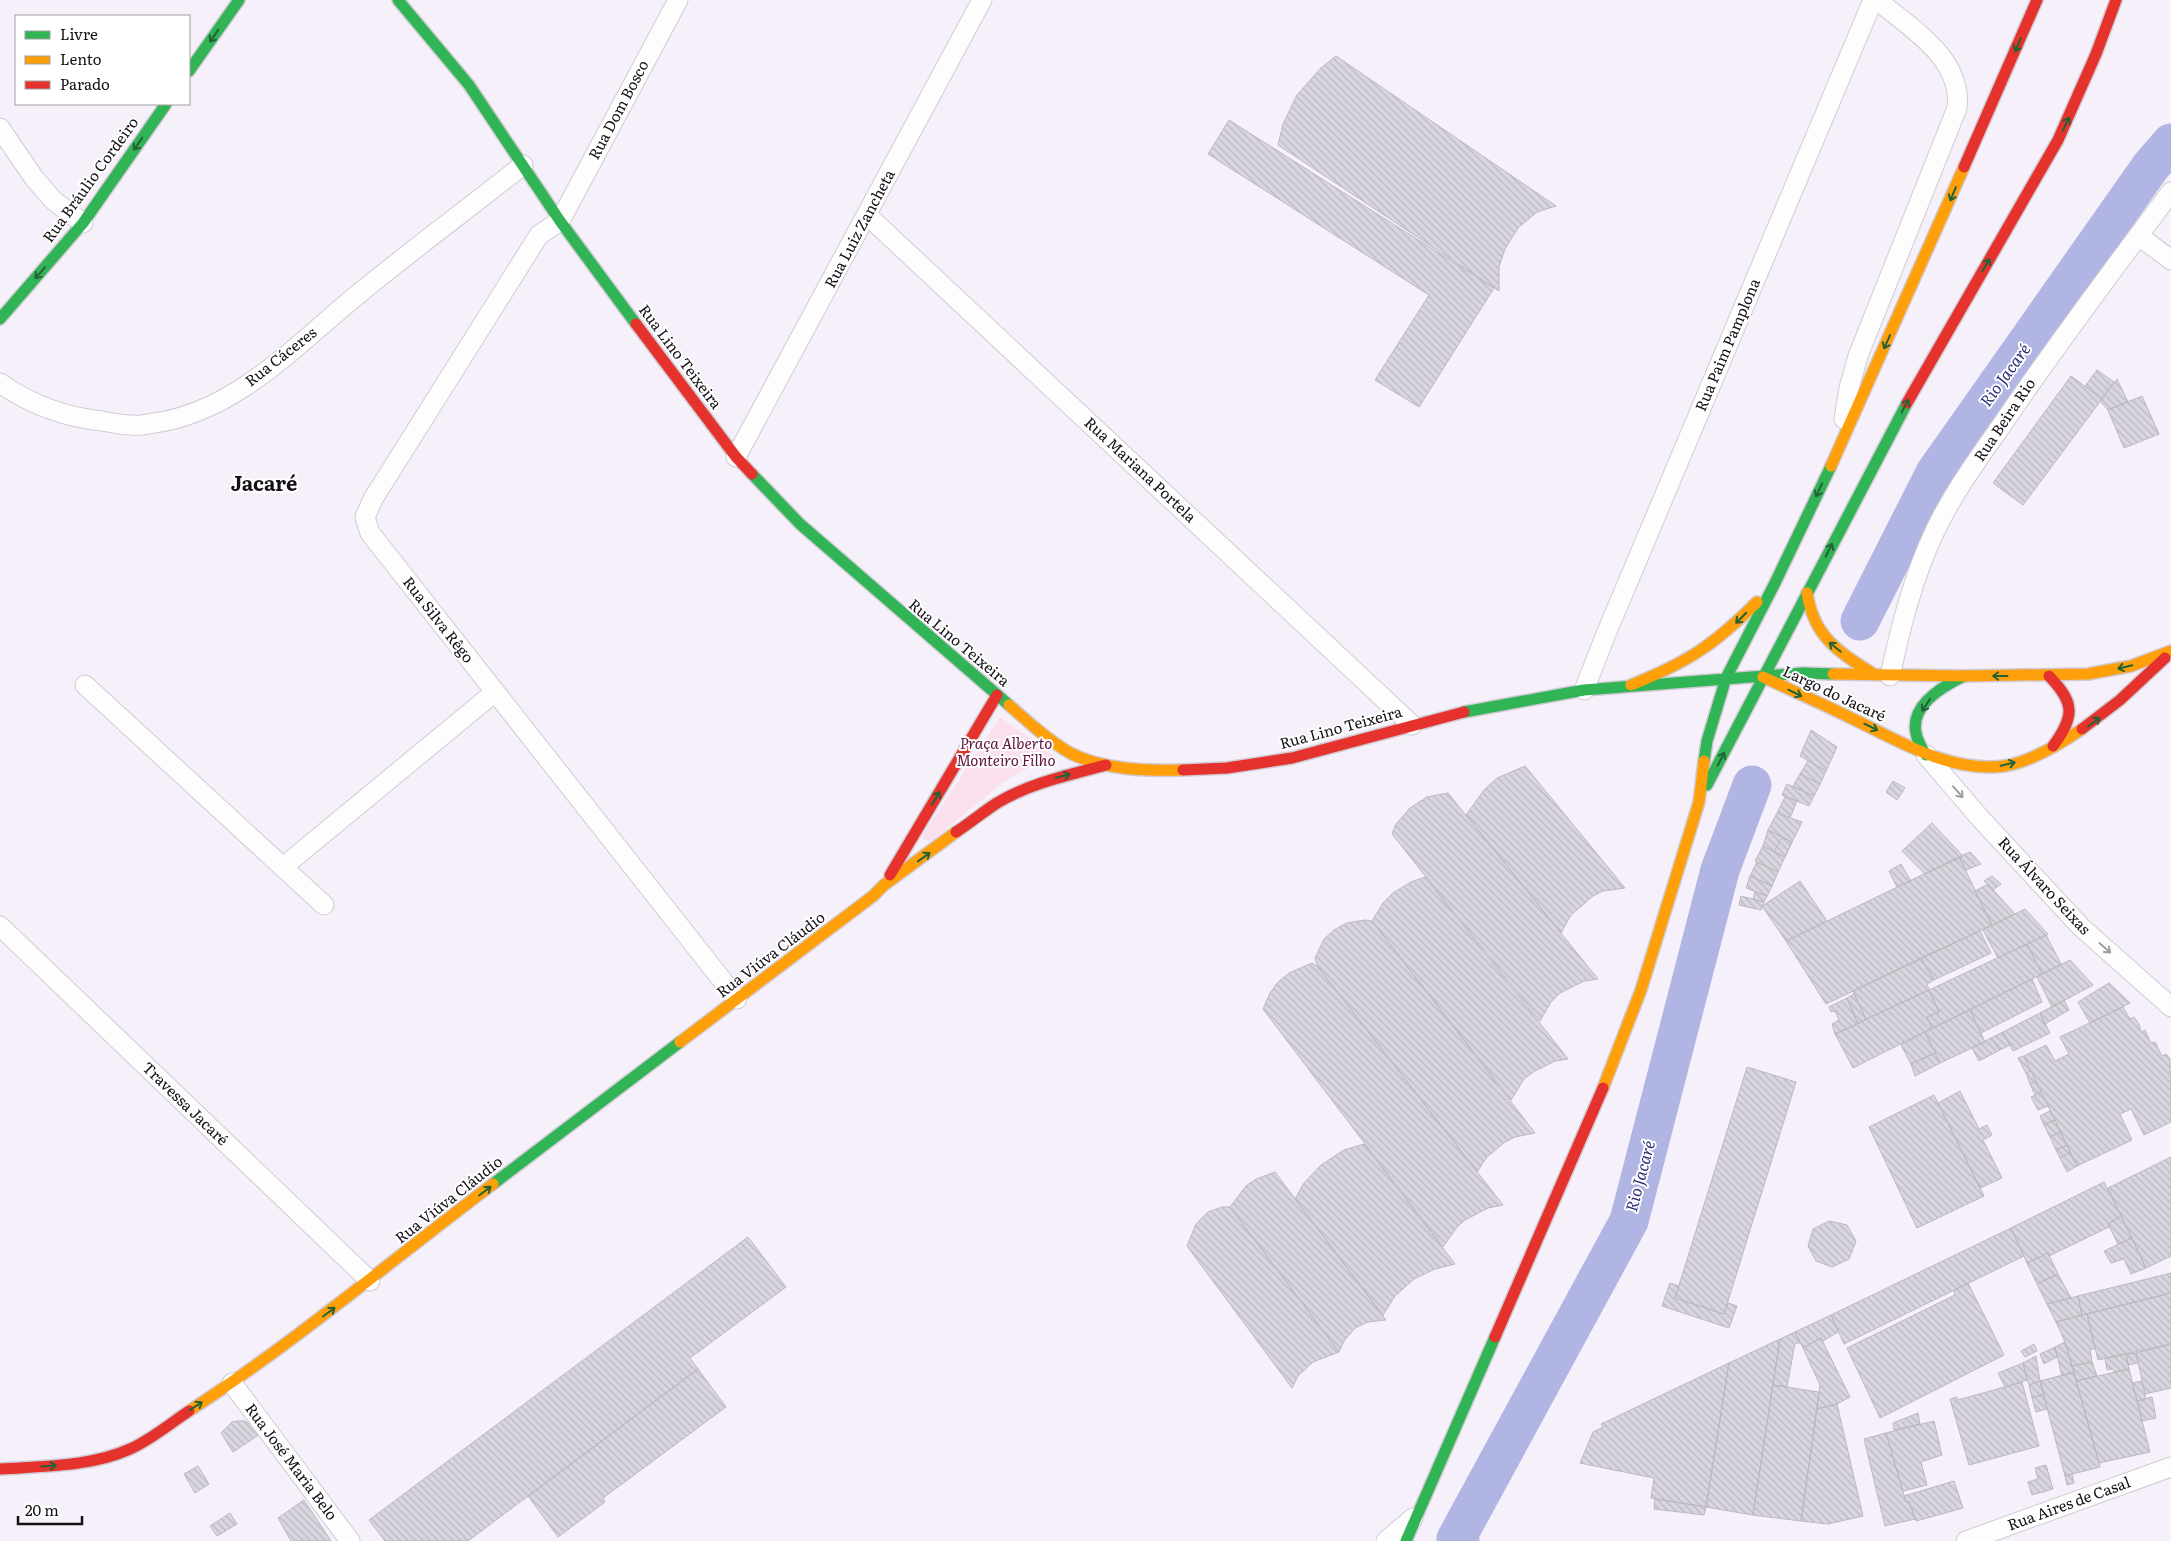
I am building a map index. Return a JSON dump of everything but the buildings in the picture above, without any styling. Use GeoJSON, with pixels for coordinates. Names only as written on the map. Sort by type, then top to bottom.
{"type":"FeatureCollection","features":[{"type":"Feature","properties":{"kind":"main road"},"geometry":{"type":"LineString","coordinates":[[190,70],[239,0]]}},
{"type":"Feature","properties":{"kind":"main road","name":"Rua Lino Teixeira"},"geometry":{"type":"LineString","coordinates":[[398,0],[469,85],[560,221],[736,458],[800,524],[881,596],[1036,728],[1069,752],[1086,760],[1106,765],[1178,770],[1243,766],[1292,758],[1412,725],[1519,700],[1584,690],[1726,678],[1763,677]]}},
{"type":"Feature","properties":{"kind":"main road"},"geometry":{"type":"LineString","coordinates":[[408,11],[414,0]]}},
{"type":"Feature","properties":{"kind":"main road"},"geometry":{"type":"LineString","coordinates":[[1406,1541],[1614,1064],[1641,990],[1698,802],[1707,741],[1726,678],[1775,584],[1840,447],[2037,0]]}},
{"type":"Feature","properties":{"kind":"main road"},"geometry":{"type":"LineString","coordinates":[[1698,802],[1920,378],[2024,202],[2058,140],[2092,63],[2116,0]]}},
{"type":"Feature","properties":{"kind":"main road","name":"Rua Bráulio Cordeiro"},"geometry":{"type":"LineString","coordinates":[[0,319],[83,223],[165,105]]}},
{"type":"Feature","properties":{"kind":"main road"},"geometry":{"type":"LineString","coordinates":[[1631,686],[1675,667],[1716,641],[1775,584]]}},
{"type":"Feature","properties":{"kind":"main road"},"geometry":{"type":"LineString","coordinates":[[1807,593],[1808,608],[1814,625],[1819,632],[1848,657],[1882,675]]}},
{"type":"Feature","properties":{"kind":"main road","name":"Largo do Jacaré"},"geometry":{"type":"LineString","coordinates":[[1763,677],[1803,674],[2048,676],[2111,670],[2131,666],[2171,651]]}},
{"type":"Feature","properties":{"kind":"main road","name":"Largo do Jacaré"},"geometry":{"type":"LineString","coordinates":[[1763,677],[1926,755],[1956,763],[1977,766],[2003,766],[2052,748],[2087,727],[2113,707],[2171,651]]}},
{"type":"Feature","properties":{"kind":"main road"},"geometry":{"type":"LineString","coordinates":[[1926,755],[1917,739],[1915,729],[1919,715],[1928,700],[1941,687],[1964,676]]}},
{"type":"Feature","properties":{"kind":"main road"},"geometry":{"type":"LineString","coordinates":[[2048,676],[2062,688],[2068,700],[2071,717],[2066,730],[2052,748]]}},
{"type":"Feature","properties":{"kind":"main road"},"geometry":{"type":"LineString","coordinates":[[884,885],[997,695]]}},
{"type":"Feature","properties":{"kind":"main road"},"geometry":{"type":"LineString","coordinates":[[884,885],[1012,794],[1054,778],[1106,765]]}},
{"type":"Feature","properties":{"kind":"main road","name":"Rua Viúva Cláudio"},"geometry":{"type":"LineString","coordinates":[[0,1469],[68,1464],[99,1459],[131,1449],[232,1383],[370,1281],[469,1202],[874,896],[884,885]]}},
{"type":"Feature","properties":{"kind":"street","name":"Rua Dom Bosco"},"geometry":{"type":"LineString","coordinates":[[560,221],[678,0]]}},
{"type":"Feature","properties":{"kind":"street","name":"Rua Luiz Zancheta"},"geometry":{"type":"LineString","coordinates":[[736,458],[982,0]]}},
{"type":"Feature","properties":{"kind":"street"},"geometry":{"type":"LineString","coordinates":[[1840,447],[1849,388],[1858,356],[1957,108],[1959,94],[1950,68],[1930,44],[1875,0]]}},
{"type":"Feature","properties":{"kind":"street","name":"Rua Paim Pamplona"},"geometry":{"type":"LineString","coordinates":[[1584,690],[1875,0]]}},
{"type":"Feature","properties":{"kind":"street"},"geometry":{"type":"LineString","coordinates":[[0,128],[34,178],[53,200],[83,223]]}},
{"type":"Feature","properties":{"kind":"street","name":"Rua Cáceres"},"geometry":{"type":"LineString","coordinates":[[0,384],[13,393],[52,411],[91,420],[133,426],[170,420],[205,410],[232,395],[270,368],[364,290],[523,165]]}},
{"type":"Feature","properties":{"kind":"street","name":"Rua Beira Rio"},"geometry":{"type":"LineString","coordinates":[[1882,675],[1914,583],[1935,532],[1954,495],[2040,369],[2171,192]]}},
{"type":"Feature","properties":{"kind":"street","name":"Rua Mariana Portela"},"geometry":{"type":"LineString","coordinates":[[867,215],[1412,725]]}},
{"type":"Feature","properties":{"kind":"street","name":"Rua Silva Rêgo"},"geometry":{"type":"LineString","coordinates":[[560,221],[539,235],[373,499],[365,517],[370,533],[737,999]]}},
{"type":"Feature","properties":{"kind":"street"},"geometry":{"type":"LineString","coordinates":[[2138,236],[2171,260]]}},
{"type":"Feature","properties":{"kind":"street"},"geometry":{"type":"LineString","coordinates":[[85,685],[324,904]]}},
{"type":"Feature","properties":{"kind":"street"},"geometry":{"type":"LineString","coordinates":[[283,867],[495,692]]}},
{"type":"Feature","properties":{"kind":"street","name":"Rua Álvaro Seixas"},"geometry":{"type":"LineString","coordinates":[[1926,755],[1980,818],[2080,927],[2171,1007]]}},
{"type":"Feature","properties":{"kind":"street","name":"Travessa Jacaré"},"geometry":{"type":"LineString","coordinates":[[0,926],[370,1281]]}},
{"type":"Feature","properties":{"kind":"street","name":"Rua José Maria Belo"},"geometry":{"type":"LineString","coordinates":[[232,1383],[350,1541]]}},
{"type":"Feature","properties":{"kind":"street","name":"Rua Aires de Casal"},"geometry":{"type":"LineString","coordinates":[[1966,1541],[2171,1467]]}},
{"type":"Feature","properties":{"kind":"street"},"geometry":{"type":"LineString","coordinates":[[1386,1541],[1416,1518]]}},
{"type":"Feature","properties":{"kind":"green space","name":"Praça Alberto Monteiro Filho"},"geometry":{"type":"Polygon","coordinates":[[[1000,717],[1055,757],[1021,771],[1001,784],[931,841],[921,838],[1000,717]]]}},
{"type":"Feature","properties":{"kind":"waterway","name":"Rio Jacaré"},"geometry":{"type":"LineString","coordinates":[[1860,621],[1935,473],[2151,166],[2171,143]]}},
{"type":"Feature","properties":{"kind":"waterway","name":"Rio Jacaré"},"geometry":{"type":"LineString","coordinates":[[1460,1541],[1456,1539],[1629,1221],[1720,870],[1752,785]]}},
{"type":"Feature","properties":{"kind":"traffic: fast"},"geometry":{"type":"LineString","coordinates":[[190,70],[239,0]]}},
{"type":"Feature","properties":{"kind":"traffic: fast"},"geometry":{"type":"LineString","coordinates":[[398,0],[469,85],[560,221],[636,324]]}},
{"type":"Feature","properties":{"kind":"traffic: fast"},"geometry":{"type":"LineString","coordinates":[[0,319],[83,223],[165,105]]}},
{"type":"Feature","properties":{"kind":"traffic: fast"},"geometry":{"type":"LineString","coordinates":[[1707,785],[1907,403]]}},
{"type":"Feature","properties":{"kind":"traffic: fast"},"geometry":{"type":"LineString","coordinates":[[1704,761],[1707,741],[1726,678],[1775,583],[1831,466]]}},
{"type":"Feature","properties":{"kind":"traffic: fast"},"geometry":{"type":"LineString","coordinates":[[752,474],[800,524],[1009,705]]}},
{"type":"Feature","properties":{"kind":"traffic: fast"},"geometry":{"type":"LineString","coordinates":[[1464,712],[1584,690],[1803,673],[1833,674]]}},
{"type":"Feature","properties":{"kind":"traffic: fast"},"geometry":{"type":"LineString","coordinates":[[1926,755],[1917,736],[1915,723],[1918,714],[1923,705],[1938,691],[1964,676]]}},
{"type":"Feature","properties":{"kind":"traffic: fast"},"geometry":{"type":"LineString","coordinates":[[493,1184],[680,1042]]}},
{"type":"Feature","properties":{"kind":"traffic: fast"},"geometry":{"type":"LineString","coordinates":[[1406,1541],[1495,1337]]}},
{"type":"Feature","properties":{"kind":"traffic: slow"},"geometry":{"type":"LineString","coordinates":[[1831,466],[1964,167]]}},
{"type":"Feature","properties":{"kind":"traffic: slow"},"geometry":{"type":"LineString","coordinates":[[1807,593],[1810,608],[1822,633],[1850,659],[1875,675]]}},
{"type":"Feature","properties":{"kind":"traffic: slow"},"geometry":{"type":"LineString","coordinates":[[1631,685],[1651,677],[1699,651],[1727,630],[1757,602]]}},
{"type":"Feature","properties":{"kind":"traffic: slow"},"geometry":{"type":"LineString","coordinates":[[1833,674],[1964,676],[2088,674],[2131,666],[2171,651]]}},
{"type":"Feature","properties":{"kind":"traffic: slow"},"geometry":{"type":"LineString","coordinates":[[1763,677],[1907,745],[1945,760],[1964,765],[2004,766],[2024,761],[2045,752],[2082,729]]}},
{"type":"Feature","properties":{"kind":"traffic: slow"},"geometry":{"type":"LineString","coordinates":[[1009,705],[1054,742],[1083,759],[1125,768],[1183,770]]}},
{"type":"Feature","properties":{"kind":"traffic: slow"},"geometry":{"type":"LineString","coordinates":[[1603,1088],[1641,990],[1699,802],[1704,761]]}},
{"type":"Feature","properties":{"kind":"traffic: slow"},"geometry":{"type":"LineString","coordinates":[[680,1042],[956,832]]}},
{"type":"Feature","properties":{"kind":"traffic: slow"},"geometry":{"type":"LineString","coordinates":[[189,1411],[305,1329],[493,1184]]}},
{"type":"Feature","properties":{"kind":"traffic: jam"},"geometry":{"type":"LineString","coordinates":[[1964,167],[2037,0]]}},
{"type":"Feature","properties":{"kind":"traffic: jam"},"geometry":{"type":"LineString","coordinates":[[1907,403],[2058,140],[2096,54],[2116,0]]}},
{"type":"Feature","properties":{"kind":"traffic: jam"},"geometry":{"type":"LineString","coordinates":[[636,324],[736,457],[752,474]]}},
{"type":"Feature","properties":{"kind":"traffic: jam"},"geometry":{"type":"LineString","coordinates":[[2082,729],[2120,700],[2165,658]]}},
{"type":"Feature","properties":{"kind":"traffic: jam"},"geometry":{"type":"LineString","coordinates":[[2049,676],[2064,694],[2069,710],[2065,726],[2053,746]]}},
{"type":"Feature","properties":{"kind":"traffic: jam"},"geometry":{"type":"LineString","coordinates":[[890,875],[997,695]]}},
{"type":"Feature","properties":{"kind":"traffic: jam"},"geometry":{"type":"LineString","coordinates":[[1183,770],[1227,768],[1292,758],[1464,712]]}},
{"type":"Feature","properties":{"kind":"traffic: jam"},"geometry":{"type":"LineString","coordinates":[[956,832],[997,803],[1023,790],[1050,780],[1106,765]]}},
{"type":"Feature","properties":{"kind":"traffic: jam"},"geometry":{"type":"LineString","coordinates":[[1495,1337],[1603,1088]]}},
{"type":"Feature","properties":{"kind":"traffic: jam"},"geometry":{"type":"LineString","coordinates":[[0,1469],[66,1465],[115,1455],[145,1441],[189,1411]]}},
{"type":"Feature","properties":{"kind":"district","name":"Jacaré"},"geometry":{"type":"Point","coordinates":[264,484]}}]}
